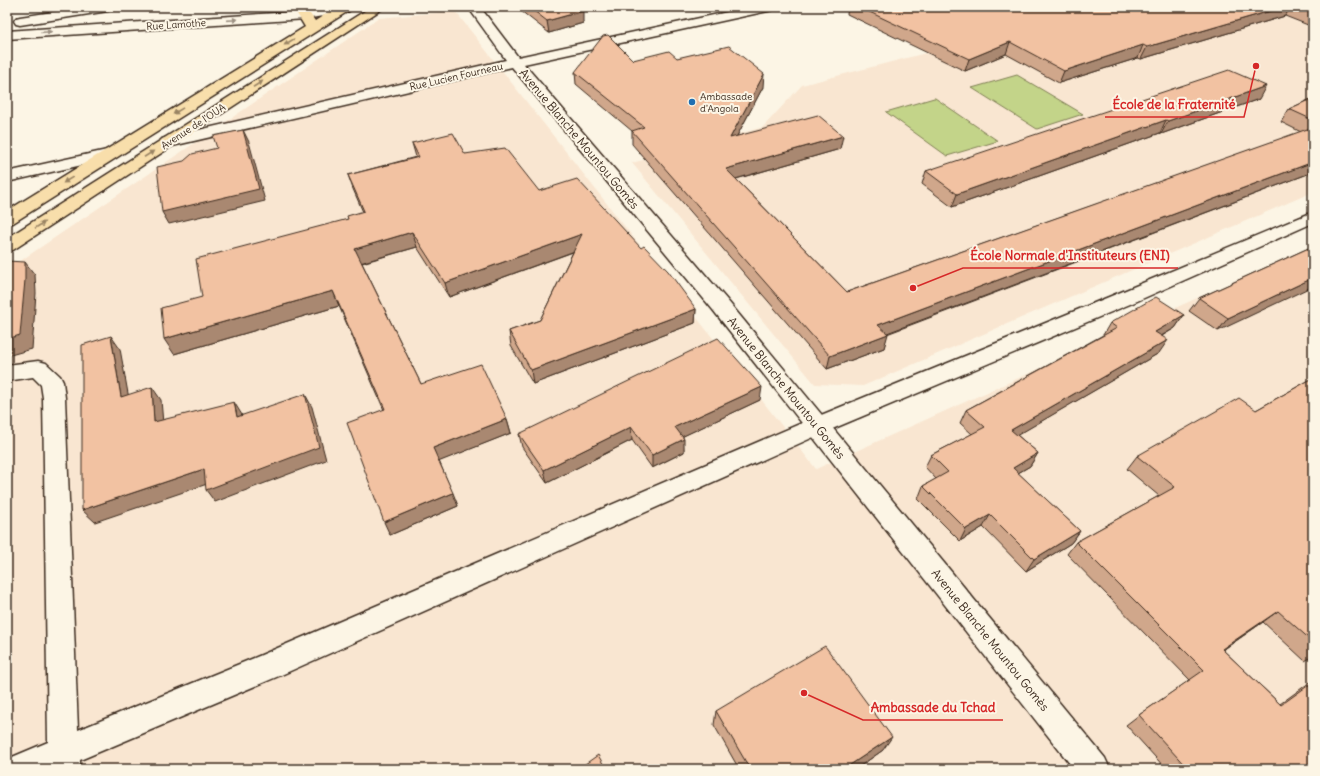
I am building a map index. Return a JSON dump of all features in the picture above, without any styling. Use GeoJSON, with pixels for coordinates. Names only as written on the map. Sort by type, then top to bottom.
{"type":"FeatureCollection","features":[{"type":"Feature","properties":{"kind":"main road","name":"Avenue de l'OUA"},"geometry":{"type":"LineString","coordinates":[[7,219],[107,155],[306,17],[346,7]]}},
{"type":"Feature","properties":{"kind":"main road","name":"Avenue de l'OUA"},"geometry":{"type":"LineString","coordinates":[[7,246],[379,7]]}},
{"type":"Feature","properties":{"kind":"street"},"geometry":{"type":"LineString","coordinates":[[7,24],[108,7]]}},
{"type":"Feature","properties":{"kind":"street","name":"Rue Lucien Fourneau"},"geometry":{"type":"LineString","coordinates":[[168,142],[515,62],[768,7]]}},
{"type":"Feature","properties":{"kind":"street","name":"Avenue Blanche Mountou Gomès"},"geometry":{"type":"LineString","coordinates":[[472,8],[515,62],[720,305],[1094,769]]}},
{"type":"Feature","properties":{"kind":"street","name":"Rue Lamothe"},"geometry":{"type":"LineString","coordinates":[[7,35],[306,17]]}},
{"type":"Feature","properties":{"kind":"street"},"geometry":{"type":"LineString","coordinates":[[7,177],[107,155]]}},
{"type":"Feature","properties":{"kind":"street"},"geometry":{"type":"LineString","coordinates":[[21,769],[64,760],[291,657],[817,426],[1128,297],[1313,217]]}},
{"type":"Feature","properties":{"kind":"street"},"geometry":{"type":"LineString","coordinates":[[7,373],[38,369],[52,382],[54,398],[64,760]]}},
{"type":"Feature","properties":{"kind":"shaded area"},"geometry":{"type":"Polygon","coordinates":[[[1105,7],[1313,7],[1313,192],[863,386],[815,384],[632,163],[763,127],[802,85],[1105,7]]]}},
{"type":"Feature","properties":{"kind":"shaded area"},"geometry":{"type":"Polygon","coordinates":[[[455,11],[816,469],[1313,246],[1313,769],[7,769],[7,270],[379,18],[455,11]]]}},
{"type":"Feature","properties":{"kind":"green space"},"geometry":{"type":"Polygon","coordinates":[[[1017,75],[1083,114],[1037,129],[972,88],[1017,75]]]}},
{"type":"Feature","properties":{"kind":"green space"},"geometry":{"type":"Polygon","coordinates":[[[935,98],[998,141],[947,156],[886,112],[935,98]]]}},
{"type":"Feature","properties":{"kind":"building"},"geometry":{"type":"Polygon","coordinates":[[[529,7],[576,7],[583,11],[547,21],[529,7]]]}},
{"type":"Feature","properties":{"kind":"building"},"geometry":{"type":"Polygon","coordinates":[[[859,7],[1284,7],[1147,47],[1143,45],[1064,71],[1010,42],[969,59],[859,7]]]}},
{"type":"Feature","properties":{"kind":"building"},"geometry":{"type":"Polygon","coordinates":[[[1299,7],[1313,7],[1313,12],[1299,7]]]}},
{"type":"Feature","properties":{"kind":"building"},"geometry":{"type":"Polygon","coordinates":[[[608,35],[633,60],[669,51],[677,58],[729,46],[764,74],[730,138],[818,115],[843,136],[726,169],[847,292],[1313,127],[1313,162],[878,325],[888,334],[830,356],[632,131],[644,127],[575,72],[603,36],[608,35]]]}},
{"type":"Feature","properties":{"kind":"building"},"geometry":{"type":"Polygon","coordinates":[[[1229,70],[1266,86],[957,194],[926,171],[1229,70]]]}},
{"type":"Feature","properties":{"kind":"building"},"geometry":{"type":"Polygon","coordinates":[[[1313,98],[1313,120],[1289,109],[1313,98]]]}},
{"type":"Feature","properties":{"kind":"building"},"geometry":{"type":"Polygon","coordinates":[[[243,130],[259,189],[162,212],[157,167],[184,161],[192,154],[217,148],[213,136],[243,130]]]}},
{"type":"Feature","properties":{"kind":"building"},"geometry":{"type":"Polygon","coordinates":[[[453,133],[465,154],[505,148],[539,191],[577,179],[641,248],[644,246],[668,271],[696,309],[531,370],[509,331],[540,320],[582,234],[445,283],[412,232],[355,249],[421,384],[481,364],[507,419],[433,448],[453,493],[384,522],[347,423],[385,409],[333,291],[164,339],[161,308],[202,297],[196,259],[348,219],[347,216],[364,211],[348,175],[419,157],[412,143],[453,133]]]}},
{"type":"Feature","properties":{"kind":"building"},"geometry":{"type":"Polygon","coordinates":[[[1313,246],[1313,278],[1228,318],[1199,298],[1313,246]]]}},
{"type":"Feature","properties":{"kind":"building"},"geometry":{"type":"Polygon","coordinates":[[[7,261],[25,262],[25,280],[20,335],[7,339],[7,261]]]}},
{"type":"Feature","properties":{"kind":"building"},"geometry":{"type":"Polygon","coordinates":[[[1156,297],[1184,315],[1155,332],[1168,340],[1011,430],[1038,453],[1013,468],[1080,531],[1034,559],[990,515],[966,529],[923,486],[948,472],[931,455],[985,427],[966,410],[1117,328],[1110,323],[1156,297]]]}},
{"type":"Feature","properties":{"kind":"building"},"geometry":{"type":"Polygon","coordinates":[[[111,336],[121,397],[152,387],[154,422],[234,402],[237,417],[305,394],[319,447],[206,490],[204,469],[82,510],[82,345],[111,336]]]}},
{"type":"Feature","properties":{"kind":"building"},"geometry":{"type":"Polygon","coordinates":[[[718,338],[762,387],[675,427],[684,439],[652,455],[631,427],[544,470],[519,434],[718,338]]]}},
{"type":"Feature","properties":{"kind":"building"},"geometry":{"type":"Polygon","coordinates":[[[1313,378],[1313,642],[1278,611],[1222,649],[1281,705],[1313,682],[1313,769],[1188,769],[1139,715],[1204,670],[1076,542],[1175,487],[1137,456],[1239,398],[1256,410],[1313,378]]]}},
{"type":"Feature","properties":{"kind":"building"},"geometry":{"type":"Polygon","coordinates":[[[825,646],[892,737],[844,769],[750,769],[716,711],[825,646]]]}},
{"type":"Feature","properties":{"kind":"building"},"geometry":{"type":"Polygon","coordinates":[[[598,755],[606,769],[578,769],[598,755]]]}},
{"type":"Feature","properties":{"kind":"place","name":"École de la Fraternité"},"geometry":{"type":"Point","coordinates":[1256,66]}},
{"type":"Feature","properties":{"kind":"place","name":"Ambassade d'Angola"},"geometry":{"type":"Point","coordinates":[692,102]}},
{"type":"Feature","properties":{"kind":"place","name":"École Normale d'Instituteurs (ENI)"},"geometry":{"type":"Point","coordinates":[913,288]}},
{"type":"Feature","properties":{"kind":"place","name":"Ambassade du Tchad"},"geometry":{"type":"Point","coordinates":[804,693]}}]}
